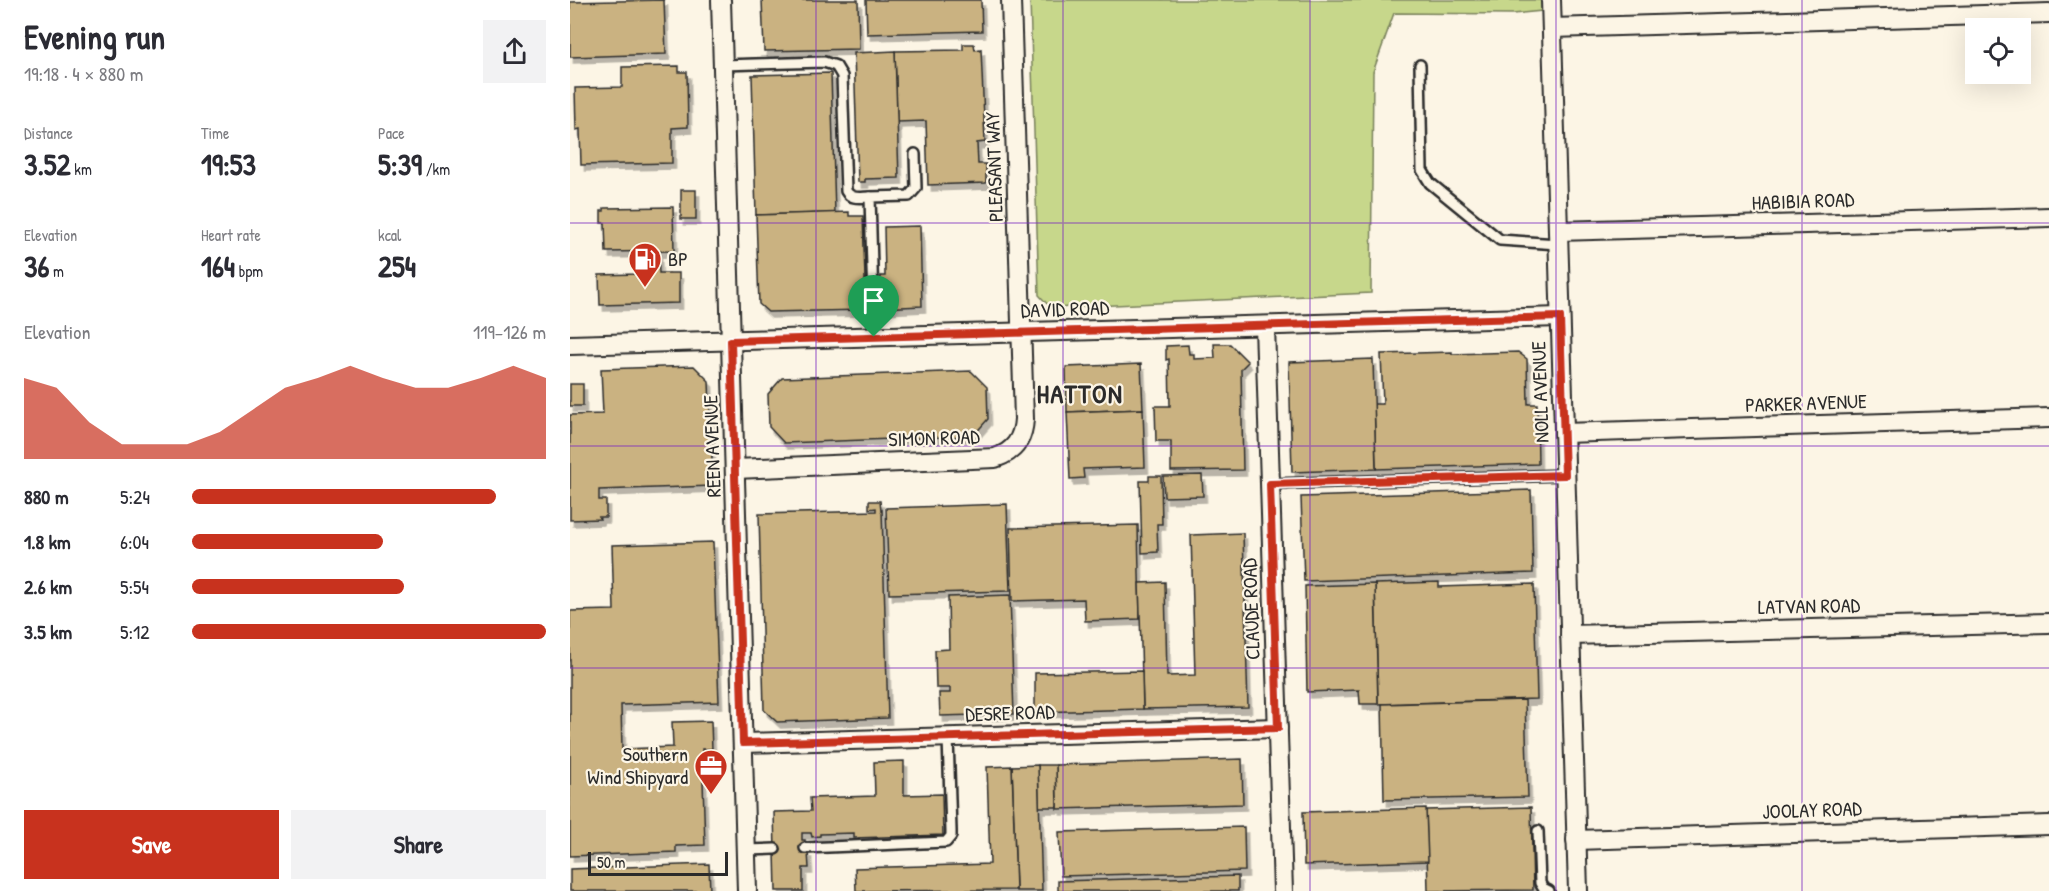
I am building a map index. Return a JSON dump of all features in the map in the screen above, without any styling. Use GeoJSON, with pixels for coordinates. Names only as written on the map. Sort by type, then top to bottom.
{"type":"FeatureCollection","features":[{"type":"Feature","properties":{"kind":"street","name":"REEN AVENUE"},"geometry":{"type":"LineString","coordinates":[[721,0],[747,891]]}},
{"type":"Feature","properties":{"kind":"street","name":"PLEASANT WAY"},"geometry":{"type":"LineString","coordinates":[[1011,0],[1022,332]]}},
{"type":"Feature","properties":{"kind":"street","name":"NOLL AVENUE"},"geometry":{"type":"LineString","coordinates":[[1551,0],[1578,891]]}},
{"type":"Feature","properties":{"kind":"street"},"geometry":{"type":"LineString","coordinates":[[1552,28],[2049,13]]}},
{"type":"Feature","properties":{"kind":"street","name":"HABIBIA ROAD"},"geometry":{"type":"LineString","coordinates":[[1558,238],[2049,217]]}},
{"type":"Feature","properties":{"kind":"street","name":"DAVID ROAD"},"geometry":{"type":"LineString","coordinates":[[570,345],[1560,317]]}},
{"type":"Feature","properties":{"kind":"street","name":"CLAUDE ROAD"},"geometry":{"type":"LineString","coordinates":[[1265,326],[1283,891]]}},
{"type":"Feature","properties":{"kind":"street","name":"SIMON ROAD"},"geometry":{"type":"LineString","coordinates":[[735,469],[986,459],[1003,455],[1017,445],[1024,428],[1022,332]]}},
{"type":"Feature","properties":{"kind":"street","name":"PARKER AVENUE"},"geometry":{"type":"LineString","coordinates":[[1564,434],[2049,418]]}},
{"type":"Feature","properties":{"kind":"street","name":"LATVAN ROAD"},"geometry":{"type":"LineString","coordinates":[[1570,635],[2049,622]]}},
{"type":"Feature","properties":{"kind":"street","name":"DESRE ROAD"},"geometry":{"type":"LineString","coordinates":[[743,743],[1278,728]]}},
{"type":"Feature","properties":{"kind":"street","name":"JOOLAY ROAD"},"geometry":{"type":"LineString","coordinates":[[1576,840],[2049,825]]}},
{"type":"Feature","properties":{"kind":"lane"},"geometry":{"type":"LineString","coordinates":[[723,65],[824,62],[836,66],[842,76],[846,191],[854,198],[909,196],[916,188],[915,154]]}},
{"type":"Feature","properties":{"kind":"lane"},"geometry":{"type":"LineString","coordinates":[[1420,65],[1422,170],[1430,183],[1500,240],[1558,238]]}},
{"type":"Feature","properties":{"kind":"lane"},"geometry":{"type":"LineString","coordinates":[[870,197],[874,337]]}},
{"type":"Feature","properties":{"kind":"lane"},"geometry":{"type":"LineString","coordinates":[[1270,484],[1565,475]]}},
{"type":"Feature","properties":{"kind":"lane"},"geometry":{"type":"LineString","coordinates":[[805,848],[946,842],[951,836],[948,737]]}},
{"type":"Feature","properties":{"kind":"lane"},"geometry":{"type":"LineString","coordinates":[[1538,831],[1540,883],[1549,891]]}},
{"type":"Feature","properties":{"kind":"lane"},"geometry":{"type":"LineString","coordinates":[[746,850],[775,849]]}},
{"type":"Feature","properties":{"kind":"green space"},"geometry":{"type":"Polygon","coordinates":[[[1030,0],[1542,0],[1542,11],[1513,14],[1394,13],[1373,72],[1371,293],[1051,308],[1039,295],[1030,0]]]}},
{"type":"Feature","properties":{"kind":"building"},"geometry":{"type":"Polygon","coordinates":[[[664,0],[666,54],[570,57],[570,2],[664,0]]]}},
{"type":"Feature","properties":{"kind":"building"},"geometry":{"type":"Polygon","coordinates":[[[762,0],[858,0],[859,49],[764,51],[762,0]]]}},
{"type":"Feature","properties":{"kind":"building"},"geometry":{"type":"Polygon","coordinates":[[[866,0],[981,0],[982,31],[867,34],[866,0]]]}},
{"type":"Feature","properties":{"kind":"building"},"geometry":{"type":"Polygon","coordinates":[[[963,44],[974,44],[975,50],[981,49],[985,142],[977,143],[978,164],[986,164],[986,183],[928,185],[926,121],[897,122],[895,51],[963,50],[963,44]]]}},
{"type":"Feature","properties":{"kind":"building"},"geometry":{"type":"Polygon","coordinates":[[[895,51],[899,178],[865,179],[865,182],[858,182],[854,53],[895,51]]]}},
{"type":"Feature","properties":{"kind":"building"},"geometry":{"type":"Polygon","coordinates":[[[679,66],[679,72],[687,72],[688,127],[672,128],[672,163],[581,165],[580,129],[576,130],[575,88],[622,87],[622,67],[679,66]]]}},
{"type":"Feature","properties":{"kind":"building"},"geometry":{"type":"Polygon","coordinates":[[[831,73],[835,213],[756,215],[752,75],[831,73]]]}},
{"type":"Feature","properties":{"kind":"building"},"geometry":{"type":"Polygon","coordinates":[[[681,190],[696,190],[696,219],[681,219],[681,190]]]}},
{"type":"Feature","properties":{"kind":"building"},"geometry":{"type":"Polygon","coordinates":[[[673,207],[674,251],[606,252],[605,223],[601,223],[601,211],[604,211],[604,208],[673,207]]]}},
{"type":"Feature","properties":{"kind":"building"},"geometry":{"type":"Polygon","coordinates":[[[849,212],[849,216],[863,216],[866,310],[768,312],[759,304],[756,215],[849,212]]]}},
{"type":"Feature","properties":{"kind":"building"},"geometry":{"type":"Polygon","coordinates":[[[920,226],[922,306],[881,308],[880,276],[885,276],[884,227],[920,226]]]}},
{"type":"Feature","properties":{"kind":"building"},"geometry":{"type":"Polygon","coordinates":[[[658,251],[659,273],[679,273],[679,303],[600,305],[599,275],[638,274],[638,252],[658,251]]]}},
{"type":"Feature","properties":{"kind":"building"},"geometry":{"type":"Polygon","coordinates":[[[1214,344],[1230,344],[1248,362],[1241,369],[1243,470],[1171,471],[1171,441],[1156,441],[1155,406],[1170,406],[1169,359],[1166,360],[1166,346],[1188,345],[1189,354],[1194,354],[1194,359],[1215,358],[1214,344]]]}},
{"type":"Feature","properties":{"kind":"building"},"geometry":{"type":"Polygon","coordinates":[[[1452,352],[1452,354],[1518,352],[1527,359],[1528,404],[1537,404],[1538,464],[1376,469],[1374,404],[1383,404],[1381,354],[1452,352]]]}},
{"type":"Feature","properties":{"kind":"building"},"geometry":{"type":"Polygon","coordinates":[[[1373,359],[1376,469],[1292,472],[1289,362],[1373,359]]]}},
{"type":"Feature","properties":{"kind":"building"},"geometry":{"type":"Polygon","coordinates":[[[1141,364],[1143,409],[1067,412],[1066,367],[1141,364]]]}},
{"type":"Feature","properties":{"kind":"building"},"geometry":{"type":"Polygon","coordinates":[[[694,366],[709,381],[713,486],[599,490],[599,500],[606,500],[606,517],[570,520],[570,415],[603,414],[601,369],[694,366]]]}},
{"type":"Feature","properties":{"kind":"building"},"geometry":{"type":"Polygon","coordinates":[[[971,371],[987,387],[988,419],[973,436],[784,443],[769,427],[768,394],[782,378],[971,371]]]}},
{"type":"Feature","properties":{"kind":"building"},"geometry":{"type":"Polygon","coordinates":[[[570,384],[583,384],[583,406],[570,406],[570,384]]]}},
{"type":"Feature","properties":{"kind":"building"},"geometry":{"type":"Polygon","coordinates":[[[1143,409],[1145,467],[1083,469],[1084,478],[1070,479],[1067,412],[1143,409]]]}},
{"type":"Feature","properties":{"kind":"building"},"geometry":{"type":"Polygon","coordinates":[[[1202,475],[1203,496],[1164,497],[1163,476],[1202,475]]]}},
{"type":"Feature","properties":{"kind":"building"},"geometry":{"type":"Polygon","coordinates":[[[1149,476],[1161,476],[1162,524],[1157,524],[1158,552],[1142,553],[1140,481],[1149,481],[1149,476]]]}},
{"type":"Feature","properties":{"kind":"building"},"geometry":{"type":"Polygon","coordinates":[[[1531,490],[1533,573],[1304,581],[1301,497],[1531,490]]]}},
{"type":"Feature","properties":{"kind":"building"},"geometry":{"type":"Polygon","coordinates":[[[869,501],[880,501],[882,510],[888,718],[777,722],[764,710],[759,514],[876,511],[876,508],[869,509],[869,501]]]}},
{"type":"Feature","properties":{"kind":"building"},"geometry":{"type":"Polygon","coordinates":[[[1007,504],[1010,591],[889,594],[886,508],[1007,504]]]}},
{"type":"Feature","properties":{"kind":"building"},"geometry":{"type":"Polygon","coordinates":[[[1138,525],[1140,619],[1085,621],[1084,599],[1012,601],[1010,528],[1138,525]]]}},
{"type":"Feature","properties":{"kind":"building"},"geometry":{"type":"Polygon","coordinates":[[[1243,533],[1248,707],[1143,709],[1139,583],[1165,582],[1167,676],[1195,675],[1191,535],[1243,533]]]}},
{"type":"Feature","properties":{"kind":"building"},"geometry":{"type":"Polygon","coordinates":[[[713,542],[719,702],[621,705],[622,749],[673,747],[672,722],[711,721],[712,749],[702,749],[705,845],[676,846],[676,852],[570,856],[570,611],[614,610],[612,545],[713,542]]]}},
{"type":"Feature","properties":{"kind":"building"},"geometry":{"type":"Polygon","coordinates":[[[1439,582],[1439,587],[1534,584],[1537,699],[1378,704],[1375,584],[1439,582]]]}},
{"type":"Feature","properties":{"kind":"building"},"geometry":{"type":"Polygon","coordinates":[[[1375,584],[1378,704],[1360,704],[1359,690],[1307,692],[1305,586],[1375,584]]]}},
{"type":"Feature","properties":{"kind":"building"},"geometry":{"type":"Polygon","coordinates":[[[1010,595],[1014,714],[940,716],[939,693],[950,693],[950,688],[936,688],[935,650],[949,649],[948,597],[1010,595]]]}},
{"type":"Feature","properties":{"kind":"building"},"geometry":{"type":"Polygon","coordinates":[[[1142,671],[1143,709],[1035,712],[1035,673],[1142,671]]]}},
{"type":"Feature","properties":{"kind":"building"},"geometry":{"type":"Polygon","coordinates":[[[1525,700],[1528,797],[1384,800],[1382,704],[1525,700]]]}},
{"type":"Feature","properties":{"kind":"building"},"geometry":{"type":"Polygon","coordinates":[[[1242,759],[1243,804],[1057,809],[1056,765],[1242,759]]]}},
{"type":"Feature","properties":{"kind":"building"},"geometry":{"type":"Polygon","coordinates":[[[904,761],[904,795],[942,794],[943,835],[854,838],[854,833],[820,834],[820,836],[812,837],[811,833],[802,833],[802,840],[805,840],[805,852],[808,852],[809,868],[803,868],[803,891],[776,891],[774,812],[811,811],[810,798],[875,796],[874,762],[904,761]]]}},
{"type":"Feature","properties":{"kind":"building"},"geometry":{"type":"Polygon","coordinates":[[[1038,765],[1056,765],[1057,807],[1039,807],[1038,765]]]}},
{"type":"Feature","properties":{"kind":"building"},"geometry":{"type":"Polygon","coordinates":[[[1038,765],[1042,891],[1016,891],[1012,766],[1038,765]]]}},
{"type":"Feature","properties":{"kind":"building"},"geometry":{"type":"Polygon","coordinates":[[[1012,766],[1016,890],[856,891],[855,868],[990,864],[987,767],[1012,766]]]}},
{"type":"Feature","properties":{"kind":"building"},"geometry":{"type":"Polygon","coordinates":[[[1531,807],[1533,890],[1428,891],[1426,810],[1531,807]]]}},
{"type":"Feature","properties":{"kind":"building"},"geometry":{"type":"Polygon","coordinates":[[[1426,808],[1428,861],[1304,865],[1303,812],[1426,808]]]}},
{"type":"Feature","properties":{"kind":"building"},"geometry":{"type":"Polygon","coordinates":[[[1244,827],[1245,871],[1061,876],[1059,832],[1244,827]]]}},
{"type":"Feature","properties":{"kind":"building"},"geometry":{"type":"Polygon","coordinates":[[[709,864],[710,891],[570,891],[570,869],[709,864]]]}},
{"type":"Feature","properties":{"kind":"building"},"geometry":{"type":"Polygon","coordinates":[[[1238,876],[1238,891],[1058,891],[1058,881],[1238,876]]]}},
{"type":"Feature","properties":{"kind":"place","name":"BP"},"geometry":{"type":"Point","coordinates":[645,288]}},
{"type":"Feature","properties":{"kind":"place","name":"Southern Wind Shipyard"},"geometry":{"type":"Point","coordinates":[711,795]}},
{"type":"Feature","properties":{"kind":"district","name":"HATTON"},"geometry":{"type":"Point","coordinates":[1080,394]}},
{"type":"Feature","properties":{"kind":"route"},"geometry":{"type":"LineString","coordinates":[[1560,317],[1565,475],[1270,484],[1278,728],[743,743],[731,341],[874,337],[1560,317]]}}]}
